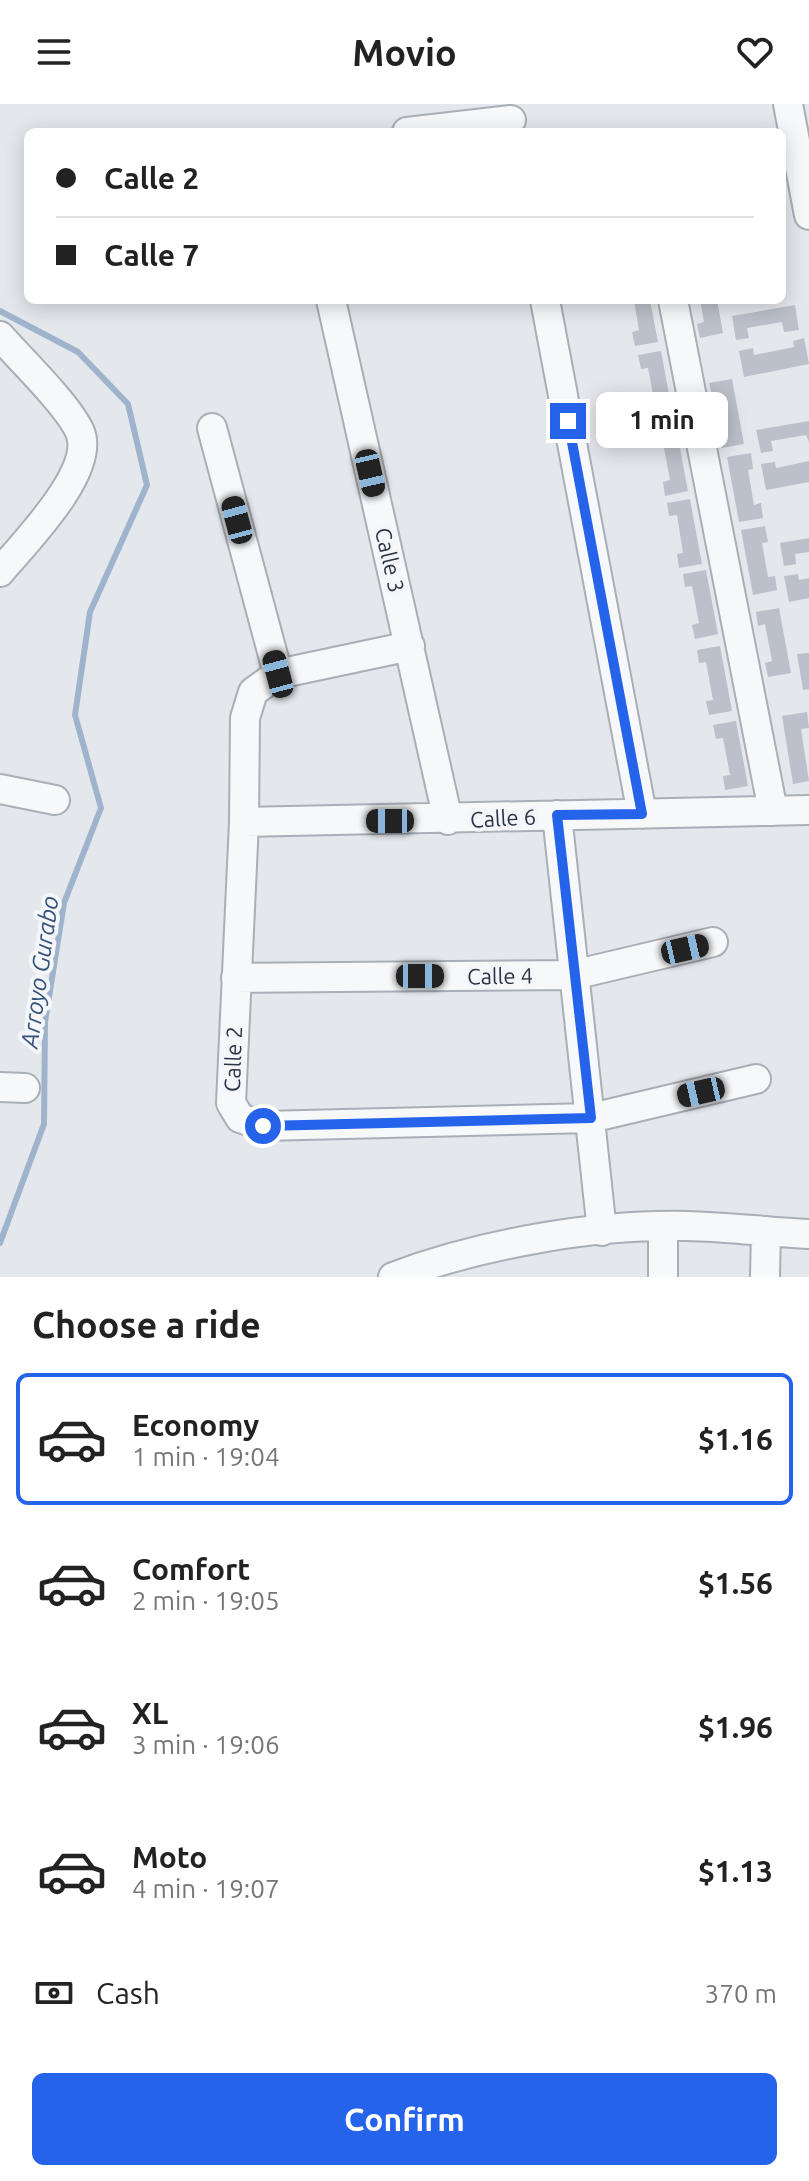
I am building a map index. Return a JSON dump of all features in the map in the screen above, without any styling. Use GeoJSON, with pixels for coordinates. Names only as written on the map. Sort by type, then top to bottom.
{"type":"FeatureCollection","features":[{"type":"Feature","properties":{"kind":"street"},"geometry":{"type":"LineString","coordinates":[[788,104],[802,144],[809,215]]}},
{"type":"Feature","properties":{"kind":"street"},"geometry":{"type":"LineString","coordinates":[[439,128],[511,119]]}},
{"type":"Feature","properties":{"kind":"street","name":"Calle 3"},"geometry":{"type":"LineString","coordinates":[[332,304],[448,820]]}},
{"type":"Feature","properties":{"kind":"street"},"geometry":{"type":"LineString","coordinates":[[546,304],[642,814]]}},
{"type":"Feature","properties":{"kind":"street"},"geometry":{"type":"LineString","coordinates":[[674,304],[773,811]]}},
{"type":"Feature","properties":{"kind":"street"},"geometry":{"type":"LineString","coordinates":[[0,336],[74,422],[83,445],[77,472],[0,572]]}},
{"type":"Feature","properties":{"kind":"street"},"geometry":{"type":"LineString","coordinates":[[212,428],[278,674],[410,646]]}},
{"type":"Feature","properties":{"kind":"street","name":"Calle 2"},"geometry":{"type":"LineString","coordinates":[[278,674],[253,692],[245,718],[244,822],[231,1103],[240,1118],[263,1126],[591,1118],[756,1079]]}},
{"type":"Feature","properties":{"kind":"street"},"geometry":{"type":"LineString","coordinates":[[0,789],[55,800]]}},
{"type":"Feature","properties":{"kind":"street","name":"Calle 6"},"geometry":{"type":"LineString","coordinates":[[244,822],[809,810]]}},
{"type":"Feature","properties":{"kind":"street"},"geometry":{"type":"LineString","coordinates":[[557,815],[602,1231]]}},
{"type":"Feature","properties":{"kind":"street","name":"Calle 4"},"geometry":{"type":"LineString","coordinates":[[236,978],[573,975],[713,942]]}},
{"type":"Feature","properties":{"kind":"street"},"geometry":{"type":"LineString","coordinates":[[663,1228],[663,1277]]}},
{"type":"Feature","properties":{"kind":"street"},"geometry":{"type":"LineString","coordinates":[[393,1277],[431,1271],[485,1249],[602,1231],[663,1228],[809,1234]]}},
{"type":"Feature","properties":{"kind":"street"},"geometry":{"type":"LineString","coordinates":[[765,1277],[766,1231]]}},
{"type":"Feature","properties":{"kind":"building"},"geometry":{"type":"Polygon","coordinates":[[[635,304],[651,304],[658,342],[635,346],[632,332],[639,330],[635,304]]]}},
{"type":"Feature","properties":{"kind":"building"},"geometry":{"type":"Polygon","coordinates":[[[701,304],[718,304],[723,333],[700,338],[697,324],[704,322],[701,304]]]}},
{"type":"Feature","properties":{"kind":"building"},"geometry":{"type":"Polygon","coordinates":[[[795,305],[799,330],[784,332],[782,322],[747,328],[749,338],[736,340],[732,316],[795,305]]]}},
{"type":"Feature","properties":{"kind":"building"},"geometry":{"type":"Polygon","coordinates":[[[804,338],[809,364],[744,377],[739,351],[753,348],[754,355],[794,347],[793,341],[804,338]]]}},
{"type":"Feature","properties":{"kind":"building"},"geometry":{"type":"Polygon","coordinates":[[[661,351],[673,416],[651,420],[648,406],[655,405],[648,368],[641,369],[638,355],[661,351]]]}},
{"type":"Feature","properties":{"kind":"building"},"geometry":{"type":"Polygon","coordinates":[[[732,379],[744,444],[722,448],[719,434],[726,433],[719,395],[712,396],[709,383],[732,379]]]}},
{"type":"Feature","properties":{"kind":"building"},"geometry":{"type":"Polygon","coordinates":[[[809,421],[809,442],[806,435],[771,441],[773,451],[761,453],[756,430],[809,421]]]}},
{"type":"Feature","properties":{"kind":"building"},"geometry":{"type":"Polygon","coordinates":[[[676,427],[688,491],[665,496],[663,482],[670,480],[663,443],[656,445],[653,431],[676,427]]]}},
{"type":"Feature","properties":{"kind":"building"},"geometry":{"type":"Polygon","coordinates":[[[751,453],[753,469],[748,470],[754,505],[761,503],[763,518],[739,522],[727,457],[751,453]]]}},
{"type":"Feature","properties":{"kind":"building"},"geometry":{"type":"Polygon","coordinates":[[[809,461],[809,482],[766,490],[761,464],[775,462],[776,468],[809,461]]]}},
{"type":"Feature","properties":{"kind":"building"},"geometry":{"type":"Polygon","coordinates":[[[690,499],[702,564],[679,568],[677,554],[683,553],[677,515],[669,516],[667,503],[690,499]]]}},
{"type":"Feature","properties":{"kind":"building"},"geometry":{"type":"Polygon","coordinates":[[[765,526],[768,542],[762,543],[768,577],[775,576],[777,590],[753,595],[741,530],[765,526]]]}},
{"type":"Feature","properties":{"kind":"building"},"geometry":{"type":"Polygon","coordinates":[[[809,538],[809,552],[795,554],[796,564],[784,566],[780,543],[809,538]]]}},
{"type":"Feature","properties":{"kind":"building"},"geometry":{"type":"Polygon","coordinates":[[[706,570],[718,634],[695,639],[692,625],[699,623],[692,586],[685,587],[683,574],[706,570]]]}},
{"type":"Feature","properties":{"kind":"building"},"geometry":{"type":"Polygon","coordinates":[[[798,574],[799,580],[809,578],[809,598],[789,602],[784,576],[798,574]]]}},
{"type":"Feature","properties":{"kind":"building"},"geometry":{"type":"Polygon","coordinates":[[[779,608],[791,673],[768,677],[765,663],[772,661],[765,624],[758,626],[756,612],[779,608]]]}},
{"type":"Feature","properties":{"kind":"building"},"geometry":{"type":"Polygon","coordinates":[[[720,646],[732,711],[709,715],[706,701],[713,700],[706,662],[699,663],[697,650],[720,646]]]}},
{"type":"Feature","properties":{"kind":"building"},"geometry":{"type":"Polygon","coordinates":[[[809,653],[809,689],[803,690],[797,654],[809,653]]]}},
{"type":"Feature","properties":{"kind":"building"},"geometry":{"type":"Polygon","coordinates":[[[807,712],[809,728],[801,729],[809,781],[793,784],[782,716],[807,712]]]}},
{"type":"Feature","properties":{"kind":"building"},"geometry":{"type":"Polygon","coordinates":[[[736,721],[748,786],[725,790],[723,776],[730,775],[723,738],[716,739],[713,725],[736,721]]]}},
{"type":"Feature","properties":{"kind":"waterway","name":"Arroyo Gurabo"},"geometry":{"type":"LineString","coordinates":[[0,311],[78,352],[128,404],[147,485],[90,612],[75,715],[101,808],[64,903],[45,1022],[44,1124],[0,1243]]}},
{"type":"Feature","properties":{"kind":"route"},"geometry":{"type":"LineString","coordinates":[[263,1126],[591,1118],[557,815],[642,814],[568,421]]}}]}
